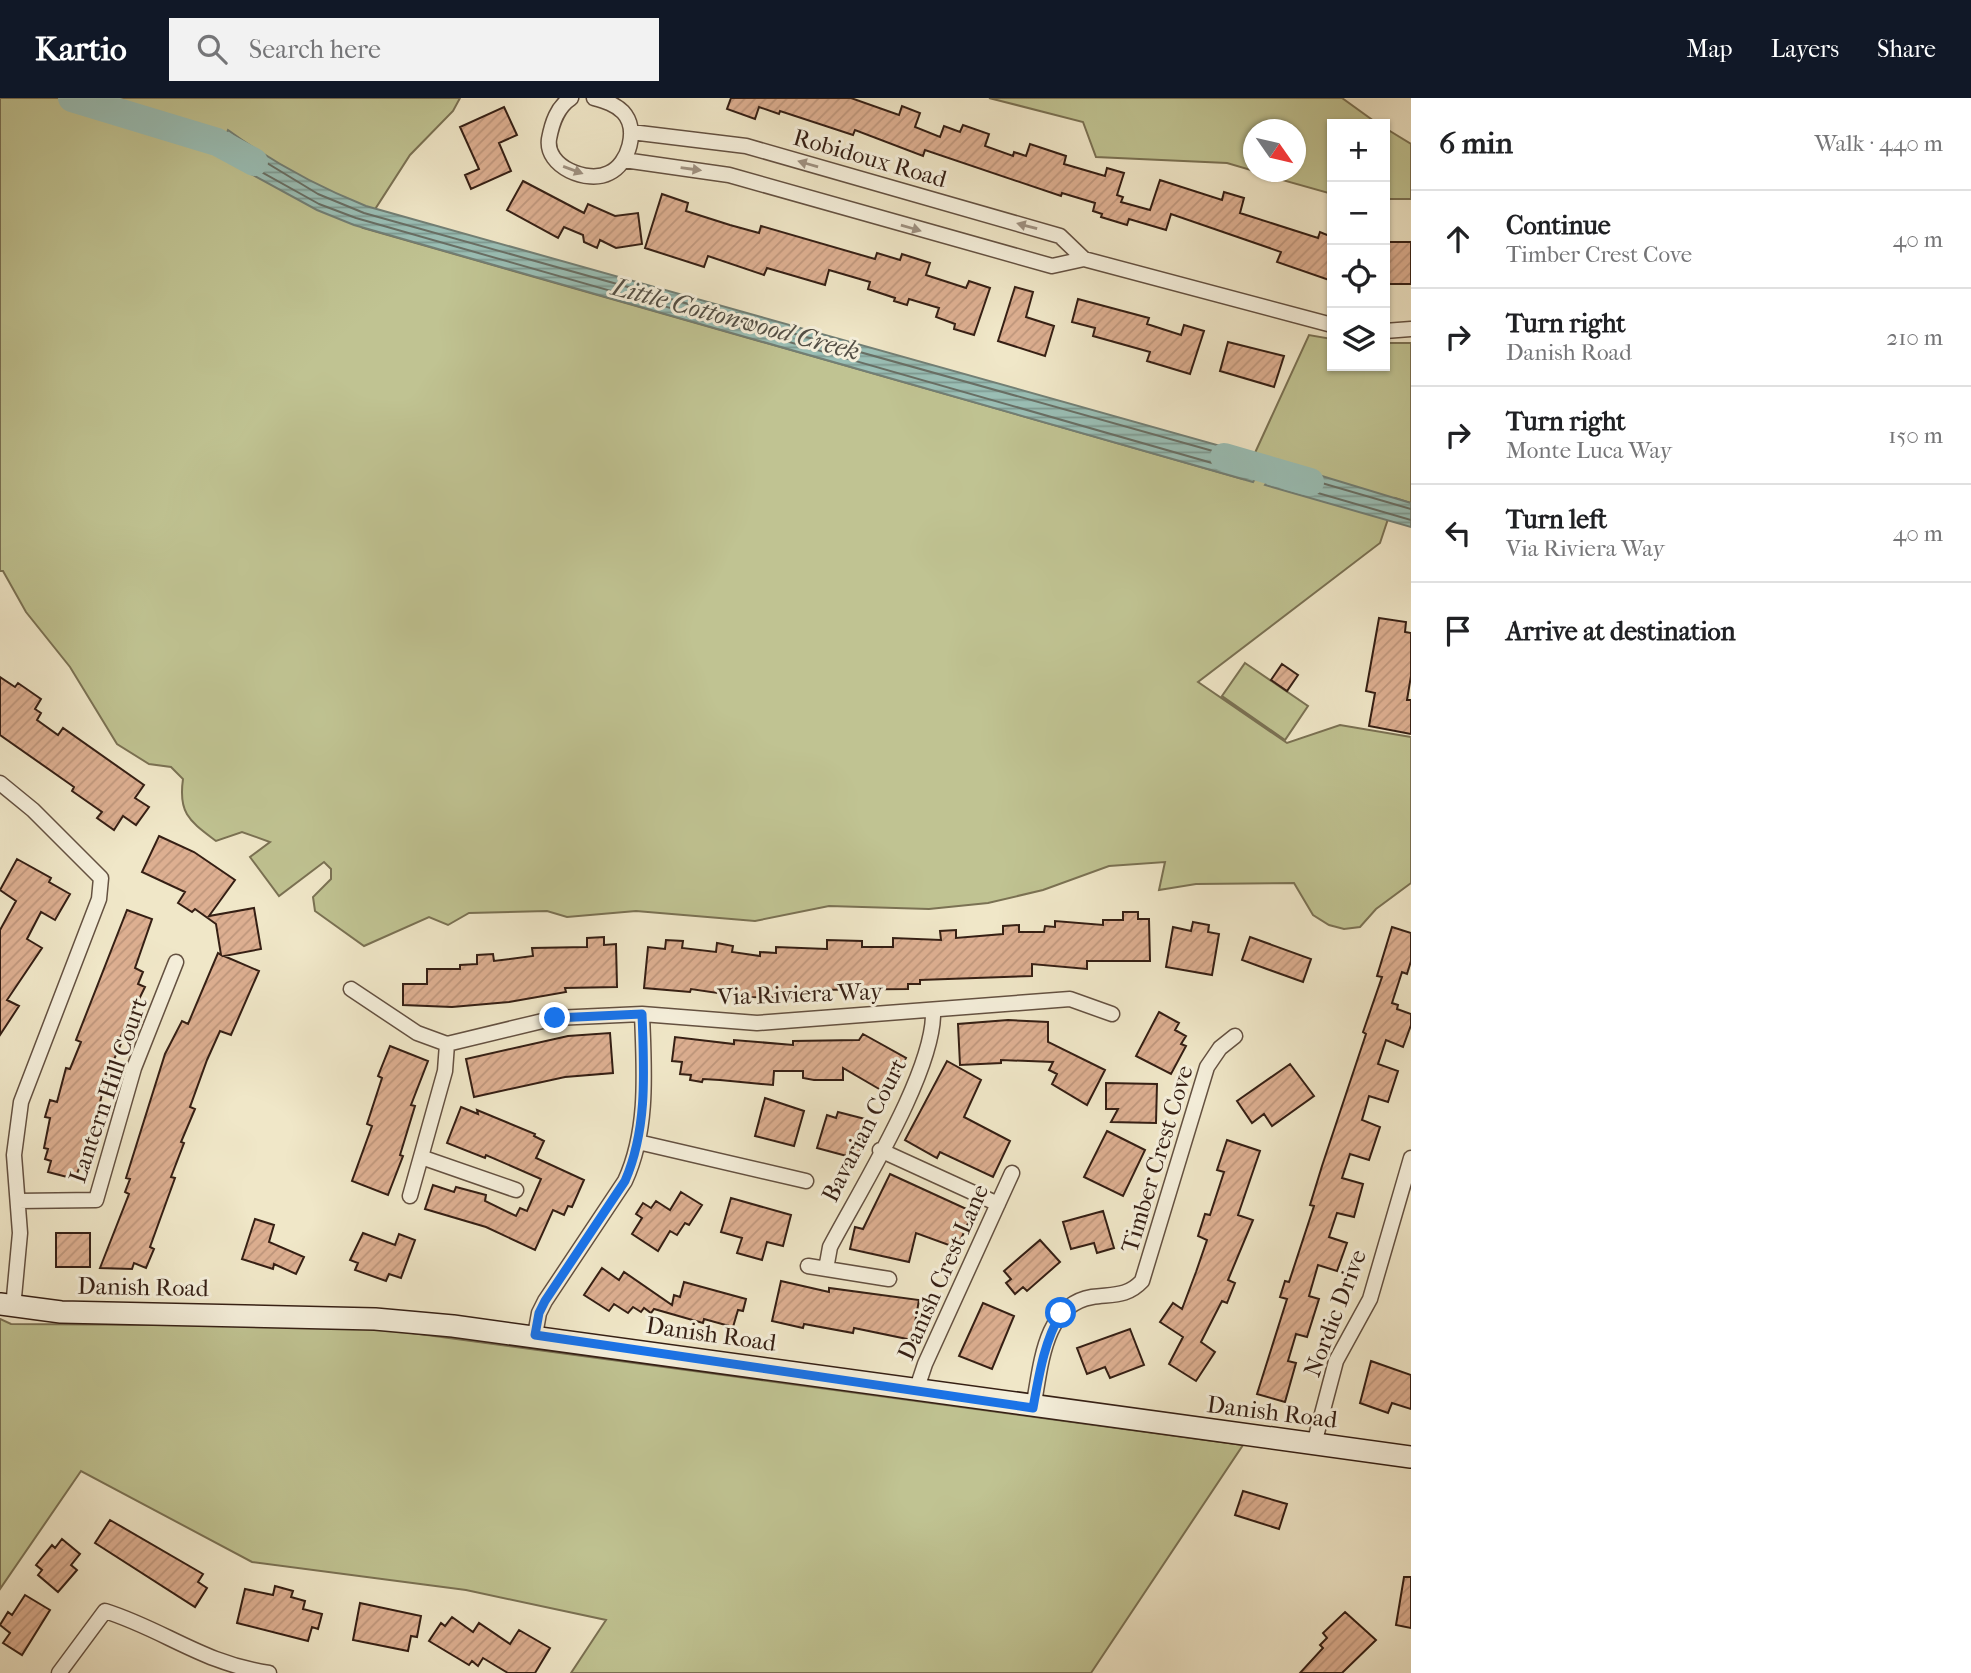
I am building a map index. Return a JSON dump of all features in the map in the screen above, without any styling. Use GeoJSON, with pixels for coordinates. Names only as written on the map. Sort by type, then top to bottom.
{"type":"FeatureCollection","features":[{"type":"Feature","properties":{"kind":"street"},"geometry":{"type":"LineString","coordinates":[[571,98],[556,112],[549,142],[556,162],[565,169],[592,177],[613,172],[624,160],[631,132],[623,112],[612,104],[594,98]]}},
{"type":"Feature","properties":{"kind":"street","name":"Robidoux Road"},"geometry":{"type":"LineString","coordinates":[[631,132],[746,146],[1060,236],[1084,259]]}},
{"type":"Feature","properties":{"kind":"street","name":"Robidoux Road"},"geometry":{"type":"LineString","coordinates":[[624,160],[729,176],[1052,266],[1084,259],[1327,325]]}},
{"type":"Feature","properties":{"kind":"street"},"geometry":{"type":"LineString","coordinates":[[1390,331],[1411,329]]}},
{"type":"Feature","properties":{"kind":"street"},"geometry":{"type":"LineString","coordinates":[[0,783],[33,810],[101,878],[99,899],[21,1102],[14,1155],[20,1233],[7,1306]]}},
{"type":"Feature","properties":{"kind":"street","name":"Lantern Hill Court"},"geometry":{"type":"LineString","coordinates":[[18,1201],[96,1200],[134,1068],[176,962]]}},
{"type":"Feature","properties":{"kind":"street"},"geometry":{"type":"LineString","coordinates":[[351,989],[417,1033],[447,1044],[445,1071],[410,1196]]}},
{"type":"Feature","properties":{"kind":"street","name":"Via Riviera Way"},"geometry":{"type":"LineString","coordinates":[[447,1044],[555,1018],[642,1014],[757,1023],[1070,999],[1112,1014]]}},
{"type":"Feature","properties":{"kind":"street","name":"Bavarian Court"},"geometry":{"type":"LineString","coordinates":[[826,1269],[830,1247],[925,1060],[934,1026],[933,1010]]}},
{"type":"Feature","properties":{"kind":"street"},"geometry":{"type":"LineString","coordinates":[[535,1335],[539,1313],[545,1301],[625,1181],[638,1142],[645,1086],[642,1014]]}},
{"type":"Feature","properties":{"kind":"street","name":"Timber Crest Cove"},"geometry":{"type":"LineString","coordinates":[[1033,1408],[1044,1355],[1052,1328],[1061,1313],[1075,1301],[1133,1291],[1142,1281],[1207,1067],[1220,1048],[1235,1036]]}},
{"type":"Feature","properties":{"kind":"street"},"geometry":{"type":"LineString","coordinates":[[638,1142],[806,1181]]}},
{"type":"Feature","properties":{"kind":"street"},"geometry":{"type":"LineString","coordinates":[[880,1150],[998,1204]]}},
{"type":"Feature","properties":{"kind":"street"},"geometry":{"type":"LineString","coordinates":[[421,1157],[516,1190]]}},
{"type":"Feature","properties":{"kind":"street","name":"Nordic Drive"},"geometry":{"type":"LineString","coordinates":[[1314,1444],[1336,1361],[1370,1299],[1411,1158]]}},
{"type":"Feature","properties":{"kind":"street","name":"Danish Crest Lane"},"geometry":{"type":"LineString","coordinates":[[916,1391],[925,1364],[1012,1173]]}},
{"type":"Feature","properties":{"kind":"street"},"geometry":{"type":"LineString","coordinates":[[1396,1209],[1411,1214]]}},
{"type":"Feature","properties":{"kind":"street"},"geometry":{"type":"LineString","coordinates":[[808,1266],[889,1279]]}},
{"type":"Feature","properties":{"kind":"street","name":"Danish Road"},"geometry":{"type":"LineString","coordinates":[[7,1306],[61,1312],[375,1319],[535,1335],[1033,1408],[1411,1457]]}},
{"type":"Feature","properties":{"kind":"street"},"geometry":{"type":"LineString","coordinates":[[59,1673],[105,1611],[127,1618],[215,1661],[269,1673]]}},
{"type":"Feature","properties":{"kind":"green space"},"geometry":{"type":"Polygon","coordinates":[[[0,98],[460,98],[453,111],[410,155],[363,228],[1243,479],[1309,335],[1327,338],[1327,371],[1390,371],[1390,343],[1411,343],[1411,503],[1395,498],[1380,543],[1198,682],[1287,743],[1340,725],[1411,737],[1411,883],[1376,909],[1360,927],[1344,929],[1329,925],[1313,915],[1294,883],[1196,884],[1159,890],[1165,862],[1109,866],[1043,890],[988,903],[929,909],[829,906],[755,921],[636,911],[567,917],[547,911],[469,913],[448,925],[429,917],[364,946],[315,911],[313,897],[331,879],[331,869],[324,862],[279,896],[250,857],[270,842],[242,832],[216,841],[188,816],[182,801],[183,779],[171,767],[149,764],[117,744],[70,667],[26,612],[3,571],[0,571],[0,98]]]}},
{"type":"Feature","properties":{"kind":"green space"},"geometry":{"type":"Polygon","coordinates":[[[989,98],[1342,98],[1371,119],[1327,119],[1327,193],[1289,182],[1306,182],[1306,119],[1243,119],[1243,168],[1227,163],[1096,157],[1083,122],[989,98]]]}},
{"type":"Feature","properties":{"kind":"green space"},"geometry":{"type":"Polygon","coordinates":[[[1390,131],[1411,144],[1411,199],[1390,199],[1390,131]]]}},
{"type":"Feature","properties":{"kind":"green space"},"geometry":{"type":"Polygon","coordinates":[[[1245,663],[1308,706],[1285,740],[1222,696],[1245,663]]]}},
{"type":"Feature","properties":{"kind":"green space"},"geometry":{"type":"Polygon","coordinates":[[[0,1319],[11,1324],[360,1326],[1243,1445],[1091,1673],[571,1673],[606,1620],[466,1590],[252,1562],[81,1471],[0,1589],[0,1319]]]}},
{"type":"Feature","properties":{"kind":"water"},"geometry":{"type":"Polygon","coordinates":[[[228,130],[295,173],[366,206],[1267,459],[1253,482],[354,225],[317,210],[218,156],[228,130]]]}},
{"type":"Feature","properties":{"kind":"water"},"geometry":{"type":"Polygon","coordinates":[[[1279,463],[1411,503],[1411,527],[1265,485],[1279,463]]]}},
{"type":"Feature","properties":{"kind":"building"},"geometry":{"type":"Polygon","coordinates":[[[731,98],[851,98],[899,115],[902,106],[920,113],[915,127],[940,137],[944,126],[960,132],[963,125],[989,134],[985,146],[1013,156],[1014,152],[1026,156],[1030,144],[1066,156],[1064,164],[1105,176],[1107,168],[1124,173],[1117,195],[1123,197],[1121,202],[1150,210],[1160,180],[1222,200],[1224,192],[1244,198],[1240,213],[1318,238],[1320,232],[1327,235],[1327,279],[1277,262],[1281,252],[1171,214],[1166,230],[1129,219],[1127,225],[1101,217],[1102,214],[1093,211],[1095,203],[1062,193],[1061,196],[925,150],[923,156],[855,130],[853,135],[780,111],[779,114],[759,107],[755,119],[727,109],[731,98]]]}},
{"type":"Feature","properties":{"kind":"building"},"geometry":{"type":"Polygon","coordinates":[[[504,107],[517,135],[499,143],[511,171],[471,189],[465,175],[479,169],[460,127],[504,107]]]}},
{"type":"Feature","properties":{"kind":"building"},"geometry":{"type":"Polygon","coordinates":[[[523,181],[584,213],[588,204],[615,216],[638,213],[642,244],[616,248],[600,240],[597,248],[584,242],[583,235],[564,227],[558,238],[507,210],[523,181]]]}},
{"type":"Feature","properties":{"kind":"building"},"geometry":{"type":"Polygon","coordinates":[[[662,194],[688,203],[686,211],[730,225],[759,233],[761,226],[875,259],[877,253],[900,260],[902,254],[930,263],[926,275],[966,288],[969,281],[990,288],[974,335],[954,329],[955,324],[936,317],[939,308],[909,299],[907,305],[894,301],[895,298],[868,289],[870,282],[829,270],[825,285],[767,268],[764,275],[708,256],[704,267],[645,248],[662,194]]]}},
{"type":"Feature","properties":{"kind":"building"},"geometry":{"type":"Polygon","coordinates":[[[1390,242],[1411,242],[1411,284],[1390,284],[1390,242]]]}},
{"type":"Feature","properties":{"kind":"building"},"geometry":{"type":"Polygon","coordinates":[[[1015,287],[1033,292],[1026,317],[1054,326],[1045,356],[998,341],[1015,287]]]}},
{"type":"Feature","properties":{"kind":"building"},"geometry":{"type":"Polygon","coordinates":[[[1078,299],[1149,318],[1147,324],[1181,335],[1184,325],[1204,331],[1190,374],[1147,361],[1150,352],[1093,336],[1095,328],[1072,322],[1078,299]]]}},
{"type":"Feature","properties":{"kind":"building"},"geometry":{"type":"Polygon","coordinates":[[[1228,342],[1284,356],[1274,387],[1220,371],[1228,342]]]}},
{"type":"Feature","properties":{"kind":"building"},"geometry":{"type":"Polygon","coordinates":[[[1379,618],[1406,622],[1405,632],[1411,633],[1411,676],[1407,700],[1411,700],[1411,734],[1369,726],[1375,693],[1366,691],[1379,618]]]}},
{"type":"Feature","properties":{"kind":"building"},"geometry":{"type":"Polygon","coordinates":[[[1282,664],[1298,675],[1287,691],[1271,680],[1282,664]]]}},
{"type":"Feature","properties":{"kind":"building"},"geometry":{"type":"Polygon","coordinates":[[[0,677],[15,687],[18,683],[41,699],[35,709],[41,713],[37,720],[58,735],[63,728],[144,785],[135,798],[149,807],[136,825],[123,816],[114,830],[97,818],[102,812],[72,791],[74,787],[0,735],[0,677]]]}},
{"type":"Feature","properties":{"kind":"building"},"geometry":{"type":"Polygon","coordinates":[[[159,836],[194,852],[235,880],[209,916],[254,908],[261,949],[224,956],[259,971],[231,1035],[220,1031],[207,1060],[190,1107],[195,1109],[181,1142],[184,1143],[171,1177],[175,1178],[150,1247],[154,1249],[146,1268],[134,1263],[132,1269],[100,1268],[129,1194],[125,1192],[130,1179],[126,1178],[165,1054],[182,1021],[188,1024],[218,953],[221,955],[216,924],[195,909],[192,912],[178,903],[185,892],[142,872],[159,836]]]}},
{"type":"Feature","properties":{"kind":"building"},"geometry":{"type":"Polygon","coordinates":[[[17,859],[51,878],[49,882],[70,894],[55,920],[41,912],[27,939],[42,948],[7,1000],[19,1006],[0,1035],[0,930],[16,901],[0,890],[17,859]]]}},
{"type":"Feature","properties":{"kind":"building"},"geometry":{"type":"Polygon","coordinates":[[[127,910],[152,919],[135,968],[143,972],[138,984],[145,987],[119,1040],[122,1041],[106,1078],[110,1078],[105,1095],[102,1094],[94,1128],[75,1179],[48,1172],[51,1161],[45,1159],[48,1149],[44,1148],[50,1118],[45,1117],[50,1100],[57,1102],[66,1068],[70,1069],[81,1042],[76,1040],[127,910]]]}},
{"type":"Feature","properties":{"kind":"building"},"geometry":{"type":"Polygon","coordinates":[[[1123,912],[1138,912],[1138,919],[1149,919],[1150,961],[1087,961],[1087,969],[1032,964],[1032,976],[920,980],[920,984],[908,984],[908,989],[805,990],[805,998],[745,997],[691,989],[690,992],[644,988],[648,947],[665,949],[666,940],[683,941],[682,948],[716,952],[717,943],[733,946],[732,952],[760,956],[760,952],[776,953],[776,947],[827,949],[827,940],[862,941],[862,947],[893,947],[893,938],[941,940],[940,931],[956,930],[956,938],[1003,934],[1003,926],[1019,925],[1019,932],[1044,932],[1045,926],[1055,927],[1055,921],[1103,925],[1103,920],[1123,920],[1123,912]]]}},
{"type":"Feature","properties":{"kind":"building"},"geometry":{"type":"Polygon","coordinates":[[[1193,922],[1209,925],[1208,932],[1219,934],[1212,975],[1166,967],[1173,927],[1191,931],[1193,922]]]}},
{"type":"Feature","properties":{"kind":"building"},"geometry":{"type":"Polygon","coordinates":[[[1392,927],[1411,933],[1411,961],[1407,974],[1402,972],[1392,1003],[1398,1005],[1397,1009],[1411,1014],[1411,1025],[1403,1047],[1386,1040],[1378,1064],[1398,1071],[1388,1102],[1369,1096],[1362,1120],[1380,1127],[1369,1160],[1350,1154],[1342,1178],[1363,1184],[1354,1217],[1337,1213],[1329,1237],[1347,1243],[1337,1271],[1318,1265],[1309,1296],[1319,1299],[1307,1337],[1296,1334],[1288,1361],[1296,1363],[1285,1402],[1257,1394],[1287,1299],[1280,1297],[1285,1281],[1289,1282],[1314,1206],[1310,1205],[1366,1034],[1363,1032],[1382,977],[1377,976],[1392,927]]]}},
{"type":"Feature","properties":{"kind":"building"},"geometry":{"type":"Polygon","coordinates":[[[604,937],[604,945],[616,944],[617,987],[565,988],[566,992],[509,1002],[452,1007],[403,1005],[403,984],[427,984],[427,969],[460,969],[460,965],[477,964],[477,955],[493,954],[494,961],[533,956],[532,948],[587,947],[587,938],[604,937]]]}},
{"type":"Feature","properties":{"kind":"building"},"geometry":{"type":"Polygon","coordinates":[[[1250,937],[1311,959],[1303,982],[1242,960],[1250,937]]]}},
{"type":"Feature","properties":{"kind":"building"},"geometry":{"type":"Polygon","coordinates":[[[1159,1012],[1179,1023],[1175,1030],[1186,1036],[1181,1044],[1186,1046],[1171,1074],[1136,1056],[1159,1012]]]}},
{"type":"Feature","properties":{"kind":"building"},"geometry":{"type":"Polygon","coordinates":[[[1008,1020],[1048,1022],[1048,1042],[1105,1070],[1087,1105],[1052,1084],[1057,1074],[1049,1070],[1053,1062],[1001,1060],[1001,1063],[960,1065],[958,1024],[1008,1020]]]}},
{"type":"Feature","properties":{"kind":"building"},"geometry":{"type":"Polygon","coordinates":[[[610,1033],[613,1073],[565,1077],[474,1097],[466,1059],[568,1036],[610,1033]]]}},
{"type":"Feature","properties":{"kind":"building"},"geometry":{"type":"Polygon","coordinates":[[[863,1034],[906,1058],[886,1093],[843,1068],[843,1080],[803,1078],[803,1071],[774,1071],[773,1085],[690,1080],[691,1075],[680,1074],[682,1062],[672,1061],[675,1037],[734,1044],[734,1040],[793,1045],[793,1041],[859,1040],[863,1034]]]}},
{"type":"Feature","properties":{"kind":"building"},"geometry":{"type":"Polygon","coordinates":[[[390,1046],[428,1061],[411,1105],[415,1106],[400,1155],[403,1156],[388,1195],[352,1181],[372,1126],[367,1124],[382,1078],[378,1076],[390,1046]]]}},
{"type":"Feature","properties":{"kind":"building"},"geometry":{"type":"Polygon","coordinates":[[[947,1061],[981,1080],[964,1117],[1010,1141],[993,1177],[940,1152],[937,1158],[905,1140],[947,1061]]]}},
{"type":"Feature","properties":{"kind":"building"},"geometry":{"type":"Polygon","coordinates":[[[1290,1064],[1314,1096],[1272,1126],[1264,1114],[1252,1123],[1237,1101],[1290,1064]]]}},
{"type":"Feature","properties":{"kind":"building"},"geometry":{"type":"Polygon","coordinates":[[[1106,1083],[1157,1084],[1156,1123],[1111,1122],[1118,1109],[1106,1109],[1106,1083]]]}},
{"type":"Feature","properties":{"kind":"building"},"geometry":{"type":"Polygon","coordinates":[[[765,1098],[804,1111],[794,1146],[755,1136],[765,1098]]]}},
{"type":"Feature","properties":{"kind":"building"},"geometry":{"type":"Polygon","coordinates":[[[461,1107],[478,1114],[477,1110],[535,1134],[534,1136],[544,1141],[536,1158],[584,1180],[572,1207],[568,1206],[564,1215],[553,1210],[535,1250],[486,1227],[425,1209],[433,1185],[454,1192],[456,1187],[486,1195],[485,1201],[516,1216],[520,1208],[527,1211],[541,1179],[486,1155],[485,1158],[447,1143],[461,1107]]]}},
{"type":"Feature","properties":{"kind":"building"},"geometry":{"type":"Polygon","coordinates":[[[838,1112],[869,1120],[858,1159],[817,1148],[827,1115],[836,1118],[838,1112]]]}},
{"type":"Feature","properties":{"kind":"building"},"geometry":{"type":"Polygon","coordinates":[[[1107,1131],[1145,1150],[1123,1196],[1084,1177],[1107,1131]]]}},
{"type":"Feature","properties":{"kind":"building"},"geometry":{"type":"Polygon","coordinates":[[[1227,1140],[1260,1151],[1238,1215],[1253,1220],[1228,1280],[1235,1283],[1227,1303],[1222,1301],[1201,1342],[1215,1352],[1196,1381],[1169,1364],[1183,1337],[1160,1322],[1173,1303],[1182,1309],[1196,1272],[1207,1240],[1198,1236],[1205,1214],[1210,1215],[1224,1172],[1217,1170],[1227,1140]]]}},
{"type":"Feature","properties":{"kind":"building"},"geometry":{"type":"Polygon","coordinates":[[[890,1174],[973,1212],[957,1248],[916,1233],[909,1262],[850,1249],[855,1227],[863,1229],[890,1174]]]}},
{"type":"Feature","properties":{"kind":"building"},"geometry":{"type":"Polygon","coordinates":[[[681,1192],[702,1205],[689,1225],[685,1223],[677,1235],[670,1231],[658,1251],[632,1234],[642,1218],[636,1214],[643,1203],[651,1208],[656,1201],[670,1210],[681,1192]]]}},
{"type":"Feature","properties":{"kind":"building"},"geometry":{"type":"Polygon","coordinates":[[[731,1198],[791,1215],[783,1246],[767,1242],[762,1260],[737,1253],[742,1238],[721,1232],[731,1198]]]}},
{"type":"Feature","properties":{"kind":"building"},"geometry":{"type":"Polygon","coordinates":[[[1103,1211],[1114,1248],[1097,1253],[1094,1243],[1071,1249],[1063,1222],[1103,1211]]]}},
{"type":"Feature","properties":{"kind":"building"},"geometry":{"type":"Polygon","coordinates":[[[255,1219],[274,1225],[269,1242],[304,1257],[296,1274],[274,1264],[273,1269],[242,1259],[255,1219]]]}},
{"type":"Feature","properties":{"kind":"building"},"geometry":{"type":"Polygon","coordinates":[[[56,1233],[90,1233],[90,1267],[56,1267],[56,1233]]]}},
{"type":"Feature","properties":{"kind":"building"},"geometry":{"type":"Polygon","coordinates":[[[363,1233],[395,1245],[399,1234],[415,1240],[401,1278],[389,1274],[386,1281],[355,1270],[358,1263],[350,1260],[363,1233]]]}},
{"type":"Feature","properties":{"kind":"building"},"geometry":{"type":"Polygon","coordinates":[[[1040,1240],[1060,1262],[1027,1291],[1023,1287],[1015,1294],[1006,1283],[1011,1279],[1004,1271],[1040,1240]]]}},
{"type":"Feature","properties":{"kind":"building"},"geometry":{"type":"Polygon","coordinates":[[[602,1268],[619,1280],[624,1272],[672,1305],[674,1295],[680,1297],[684,1282],[746,1299],[743,1311],[738,1310],[733,1327],[704,1319],[703,1323],[654,1309],[651,1313],[644,1308],[641,1312],[633,1307],[628,1313],[614,1304],[609,1311],[584,1295],[602,1268]]]}},
{"type":"Feature","properties":{"kind":"building"},"geometry":{"type":"Polygon","coordinates":[[[781,1281],[829,1292],[829,1288],[919,1300],[912,1340],[854,1328],[853,1333],[804,1324],[803,1328],[772,1321],[781,1281]]]}},
{"type":"Feature","properties":{"kind":"building"},"geometry":{"type":"Polygon","coordinates":[[[983,1303],[1014,1316],[992,1369],[959,1356],[983,1303]]]}},
{"type":"Feature","properties":{"kind":"building"},"geometry":{"type":"Polygon","coordinates":[[[1130,1329],[1144,1365],[1110,1378],[1105,1367],[1087,1374],[1077,1348],[1130,1329]]]}},
{"type":"Feature","properties":{"kind":"building"},"geometry":{"type":"Polygon","coordinates":[[[1371,1361],[1411,1375],[1411,1409],[1392,1403],[1388,1413],[1360,1403],[1371,1361]]]}},
{"type":"Feature","properties":{"kind":"building"},"geometry":{"type":"Polygon","coordinates":[[[1243,1491],[1287,1504],[1279,1529],[1235,1515],[1243,1491]]]}},
{"type":"Feature","properties":{"kind":"building"},"geometry":{"type":"Polygon","coordinates":[[[110,1520],[203,1574],[198,1582],[207,1588],[195,1607],[95,1543],[110,1520]]]}},
{"type":"Feature","properties":{"kind":"building"},"geometry":{"type":"Polygon","coordinates":[[[62,1539],[80,1554],[71,1565],[77,1570],[58,1592],[38,1575],[42,1570],[36,1565],[52,1545],[55,1548],[62,1539]]]}},
{"type":"Feature","properties":{"kind":"building"},"geometry":{"type":"Polygon","coordinates":[[[1404,1577],[1411,1577],[1411,1628],[1396,1625],[1404,1577]]]}},
{"type":"Feature","properties":{"kind":"building"},"geometry":{"type":"Polygon","coordinates":[[[275,1586],[293,1591],[291,1597],[305,1601],[303,1609],[322,1614],[318,1629],[312,1627],[308,1641],[237,1623],[245,1589],[273,1595],[275,1586]]]}},
{"type":"Feature","properties":{"kind":"building"},"geometry":{"type":"Polygon","coordinates":[[[25,1595],[50,1610],[22,1655],[3,1643],[10,1633],[0,1625],[8,1612],[12,1615],[25,1595]]]}},
{"type":"Feature","properties":{"kind":"building"},"geometry":{"type":"Polygon","coordinates":[[[360,1603],[421,1616],[417,1637],[411,1636],[408,1651],[353,1640],[360,1603]]]}},
{"type":"Feature","properties":{"kind":"building"},"geometry":{"type":"Polygon","coordinates":[[[1345,1612],[1376,1640],[1342,1673],[1300,1673],[1323,1648],[1320,1645],[1327,1638],[1323,1633],[1345,1612]]]}},
{"type":"Feature","properties":{"kind":"building"},"geometry":{"type":"Polygon","coordinates":[[[452,1617],[473,1632],[479,1623],[510,1644],[519,1630],[550,1648],[535,1673],[508,1673],[483,1658],[478,1666],[472,1661],[469,1665],[429,1641],[441,1623],[445,1626],[452,1617]]]}},
{"type":"Feature","properties":{"kind":"waterway","name":"Little Cottonwood Creek"},"geometry":{"type":"LineString","coordinates":[[72,98],[217,142],[254,162]]}},
{"type":"Feature","properties":{"kind":"waterway","name":"Little Cottonwood Creek"},"geometry":{"type":"LineString","coordinates":[[1224,457],[1310,482]]}},
{"type":"Feature","properties":{"kind":"route"},"geometry":{"type":"LineString","coordinates":[[555,1018],[642,1014],[645,1086],[638,1142],[625,1181],[545,1301],[539,1313],[535,1335],[1033,1408],[1044,1355],[1052,1328],[1061,1313]]}}]}
